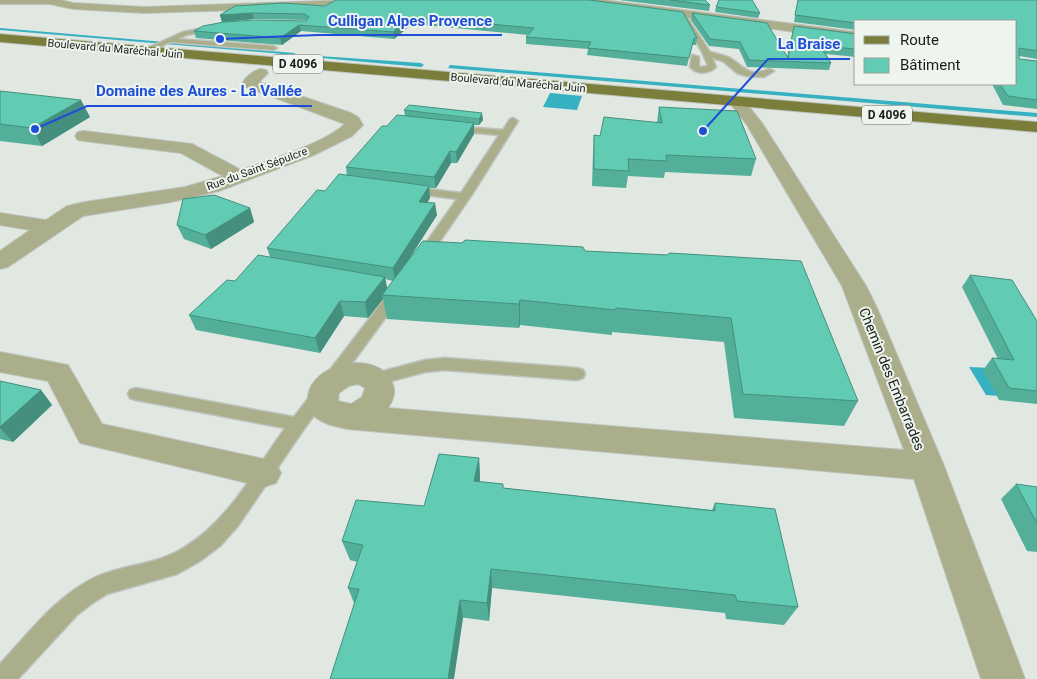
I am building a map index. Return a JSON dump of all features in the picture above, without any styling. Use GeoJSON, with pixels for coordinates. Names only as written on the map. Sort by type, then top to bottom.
{"type":"FeatureCollection","features":[{"type":"Feature","properties":{"kind":"main road","name":"Boulevard du Maréchal Juin"},"geometry":{"type":"LineString","coordinates":[[0,38],[1037,127]]}},
{"type":"Feature","properties":{"kind":"street"},"geometry":{"type":"LineString","coordinates":[[0,1],[48,1],[82,6],[144,10],[272,6],[348,0]]}},
{"type":"Feature","properties":{"kind":"street"},"geometry":{"type":"LineString","coordinates":[[578,0],[854,36]]}},
{"type":"Feature","properties":{"kind":"street","name":"Rue du Saint Sépulcre"},"geometry":{"type":"LineString","coordinates":[[0,262],[50,227],[85,208],[190,192],[239,177],[335,140],[348,133],[354,126],[352,121],[345,117],[251,84],[250,82],[261,73]]}},
{"type":"Feature","properties":{"kind":"street","name":"Chemin des Embarrades"},"geometry":{"type":"LineString","coordinates":[[737,102],[754,123],[854,286],[927,466],[1003,679]]}},
{"type":"Feature","properties":{"kind":"street"},"geometry":{"type":"LineString","coordinates":[[84,136],[186,148],[239,177]]}},
{"type":"Feature","properties":{"kind":"street"},"geometry":{"type":"LineString","coordinates":[[0,219],[50,227]]}},
{"type":"Feature","properties":{"kind":"street"},"geometry":{"type":"LineString","coordinates":[[0,362],[58,372],[90,434],[264,473]]}},
{"type":"Feature","properties":{"kind":"street"},"geometry":{"type":"LineString","coordinates":[[347,417],[357,416],[374,406],[381,392],[380,385],[376,379],[369,375],[351,374],[342,376],[326,387],[322,394],[324,408],[338,416],[347,417],[927,466]]}},
{"type":"Feature","properties":{"kind":"lane"},"geometry":{"type":"LineString","coordinates":[[683,15],[707,54],[712,67],[706,70],[694,68],[695,57]]}},
{"type":"Feature","properties":{"kind":"lane"},"geometry":{"type":"LineString","coordinates":[[145,51],[185,32],[222,27]]}},
{"type":"Feature","properties":{"kind":"lane"},"geometry":{"type":"LineString","coordinates":[[169,40],[273,48]]}},
{"type":"Feature","properties":{"kind":"lane"},"geometry":{"type":"LineString","coordinates":[[707,54],[726,59],[746,74],[768,74],[770,71]]}},
{"type":"Feature","properties":{"kind":"lane"},"geometry":{"type":"LineString","coordinates":[[2,679],[69,607],[86,594],[103,585],[170,566],[193,554],[213,539],[231,520],[298,424],[405,281],[464,197],[508,127],[443,126]]}},
{"type":"Feature","properties":{"kind":"lane"},"geometry":{"type":"LineString","coordinates":[[401,189],[464,197]]}},
{"type":"Feature","properties":{"kind":"lane"},"geometry":{"type":"LineString","coordinates":[[382,285],[405,281]]}},
{"type":"Feature","properties":{"kind":"lane"},"geometry":{"type":"LineString","coordinates":[[376,379],[425,366],[445,364],[577,374]]}},
{"type":"Feature","properties":{"kind":"lane"},"geometry":{"type":"LineString","coordinates":[[136,394],[298,424]]}},
{"type":"Feature","properties":{"kind":"water"},"geometry":{"type":"Polygon","coordinates":[[[550,93],[582,96],[577,110],[543,107],[550,93]]]}},
{"type":"Feature","properties":{"kind":"water"},"geometry":{"type":"Polygon","coordinates":[[[969,367],[993,368],[1012,397],[986,395],[969,367]]]}},
{"type":"Feature","properties":{"kind":"building"},"geometry":{"type":"Polygon","coordinates":[[[336,0],[589,0],[683,12],[697,38],[694,38],[689,58],[588,48],[591,42],[526,37],[534,28],[411,17],[393,32],[299,25],[280,38],[194,31],[203,26],[224,22],[256,20],[306,21],[309,17],[305,14],[252,13],[220,15],[235,6],[283,3],[325,6],[336,0]]]}},
{"type":"Feature","properties":{"kind":"building"},"geometry":{"type":"Polygon","coordinates":[[[670,0],[705,0],[710,5],[670,0]]]}},
{"type":"Feature","properties":{"kind":"building"},"geometry":{"type":"Polygon","coordinates":[[[719,0],[752,0],[760,13],[716,7],[719,0]]]}},
{"type":"Feature","properties":{"kind":"building"},"geometry":{"type":"Polygon","coordinates":[[[798,0],[1037,0],[1037,51],[1019,48],[1019,59],[1037,61],[1037,100],[1008,96],[1001,85],[1017,85],[1017,20],[854,20],[854,23],[795,15],[798,0]]]}},
{"type":"Feature","properties":{"kind":"building"},"geometry":{"type":"Polygon","coordinates":[[[692,13],[767,23],[788,58],[794,26],[854,34],[854,49],[820,46],[831,63],[749,60],[740,42],[710,39],[692,13]]]}},
{"type":"Feature","properties":{"kind":"building"},"geometry":{"type":"Polygon","coordinates":[[[0,91],[81,100],[32,128],[0,124],[0,91]]]}},
{"type":"Feature","properties":{"kind":"building"},"geometry":{"type":"Polygon","coordinates":[[[409,105],[482,113],[479,119],[404,110],[409,105]]]}},
{"type":"Feature","properties":{"kind":"building"},"geometry":{"type":"Polygon","coordinates":[[[659,107],[737,111],[756,159],[666,155],[667,161],[628,159],[629,171],[594,169],[594,135],[600,136],[604,117],[662,123],[659,107]]]}},
{"type":"Feature","properties":{"kind":"building"},"geometry":{"type":"Polygon","coordinates":[[[397,115],[474,123],[456,152],[450,151],[434,177],[346,167],[382,126],[387,126],[397,115]]]}},
{"type":"Feature","properties":{"kind":"building"},"geometry":{"type":"Polygon","coordinates":[[[339,174],[429,186],[419,202],[435,203],[393,268],[267,248],[317,190],[325,191],[339,174]]]}},
{"type":"Feature","properties":{"kind":"building"},"geometry":{"type":"Polygon","coordinates":[[[214,195],[250,208],[205,235],[177,225],[183,199],[214,195]]]}},
{"type":"Feature","properties":{"kind":"building"},"geometry":{"type":"Polygon","coordinates":[[[465,240],[583,247],[585,251],[667,255],[670,253],[801,261],[858,401],[743,394],[731,318],[616,308],[615,310],[520,300],[519,304],[382,295],[423,241],[462,243],[465,240]]]}},
{"type":"Feature","properties":{"kind":"building"},"geometry":{"type":"Polygon","coordinates":[[[258,255],[385,277],[365,302],[340,301],[315,338],[189,315],[227,280],[235,281],[258,255]]]}},
{"type":"Feature","properties":{"kind":"building"},"geometry":{"type":"Polygon","coordinates":[[[970,275],[1012,280],[1037,321],[1037,391],[1009,388],[992,358],[1014,360],[970,275]]]}},
{"type":"Feature","properties":{"kind":"building"},"geometry":{"type":"Polygon","coordinates":[[[0,381],[41,390],[0,427],[0,381]]]}},
{"type":"Feature","properties":{"kind":"building"},"geometry":{"type":"Polygon","coordinates":[[[439,454],[479,458],[474,481],[503,484],[503,488],[715,511],[715,503],[775,509],[798,607],[737,601],[735,595],[491,569],[487,603],[460,600],[448,679],[330,679],[359,589],[348,588],[363,545],[342,541],[356,500],[424,506],[439,454]]]}},
{"type":"Feature","properties":{"kind":"building"},"geometry":{"type":"Polygon","coordinates":[[[1016,484],[1037,487],[1037,523],[1016,484]]]}},
{"type":"Feature","properties":{"kind":"waterway"},"geometry":{"type":"LineString","coordinates":[[0,29],[162,43]]}},
{"type":"Feature","properties":{"kind":"waterway"},"geometry":{"type":"LineString","coordinates":[[166,43],[294,54]]}},
{"type":"Feature","properties":{"kind":"waterway"},"geometry":{"type":"LineString","coordinates":[[321,57],[421,65]]}},
{"type":"Feature","properties":{"kind":"waterway"},"geometry":{"type":"LineString","coordinates":[[450,67],[1037,115]]}},
{"type":"Feature","properties":{"kind":"place","name":"Culligan Alpes Provence"},"geometry":{"type":"Point","coordinates":[220,39]}},
{"type":"Feature","properties":{"kind":"place","name":"Domaine des Aures - La Vallée"},"geometry":{"type":"Point","coordinates":[35,129]}},
{"type":"Feature","properties":{"kind":"place","name":"La Braise"},"geometry":{"type":"Point","coordinates":[703,131]}}]}
